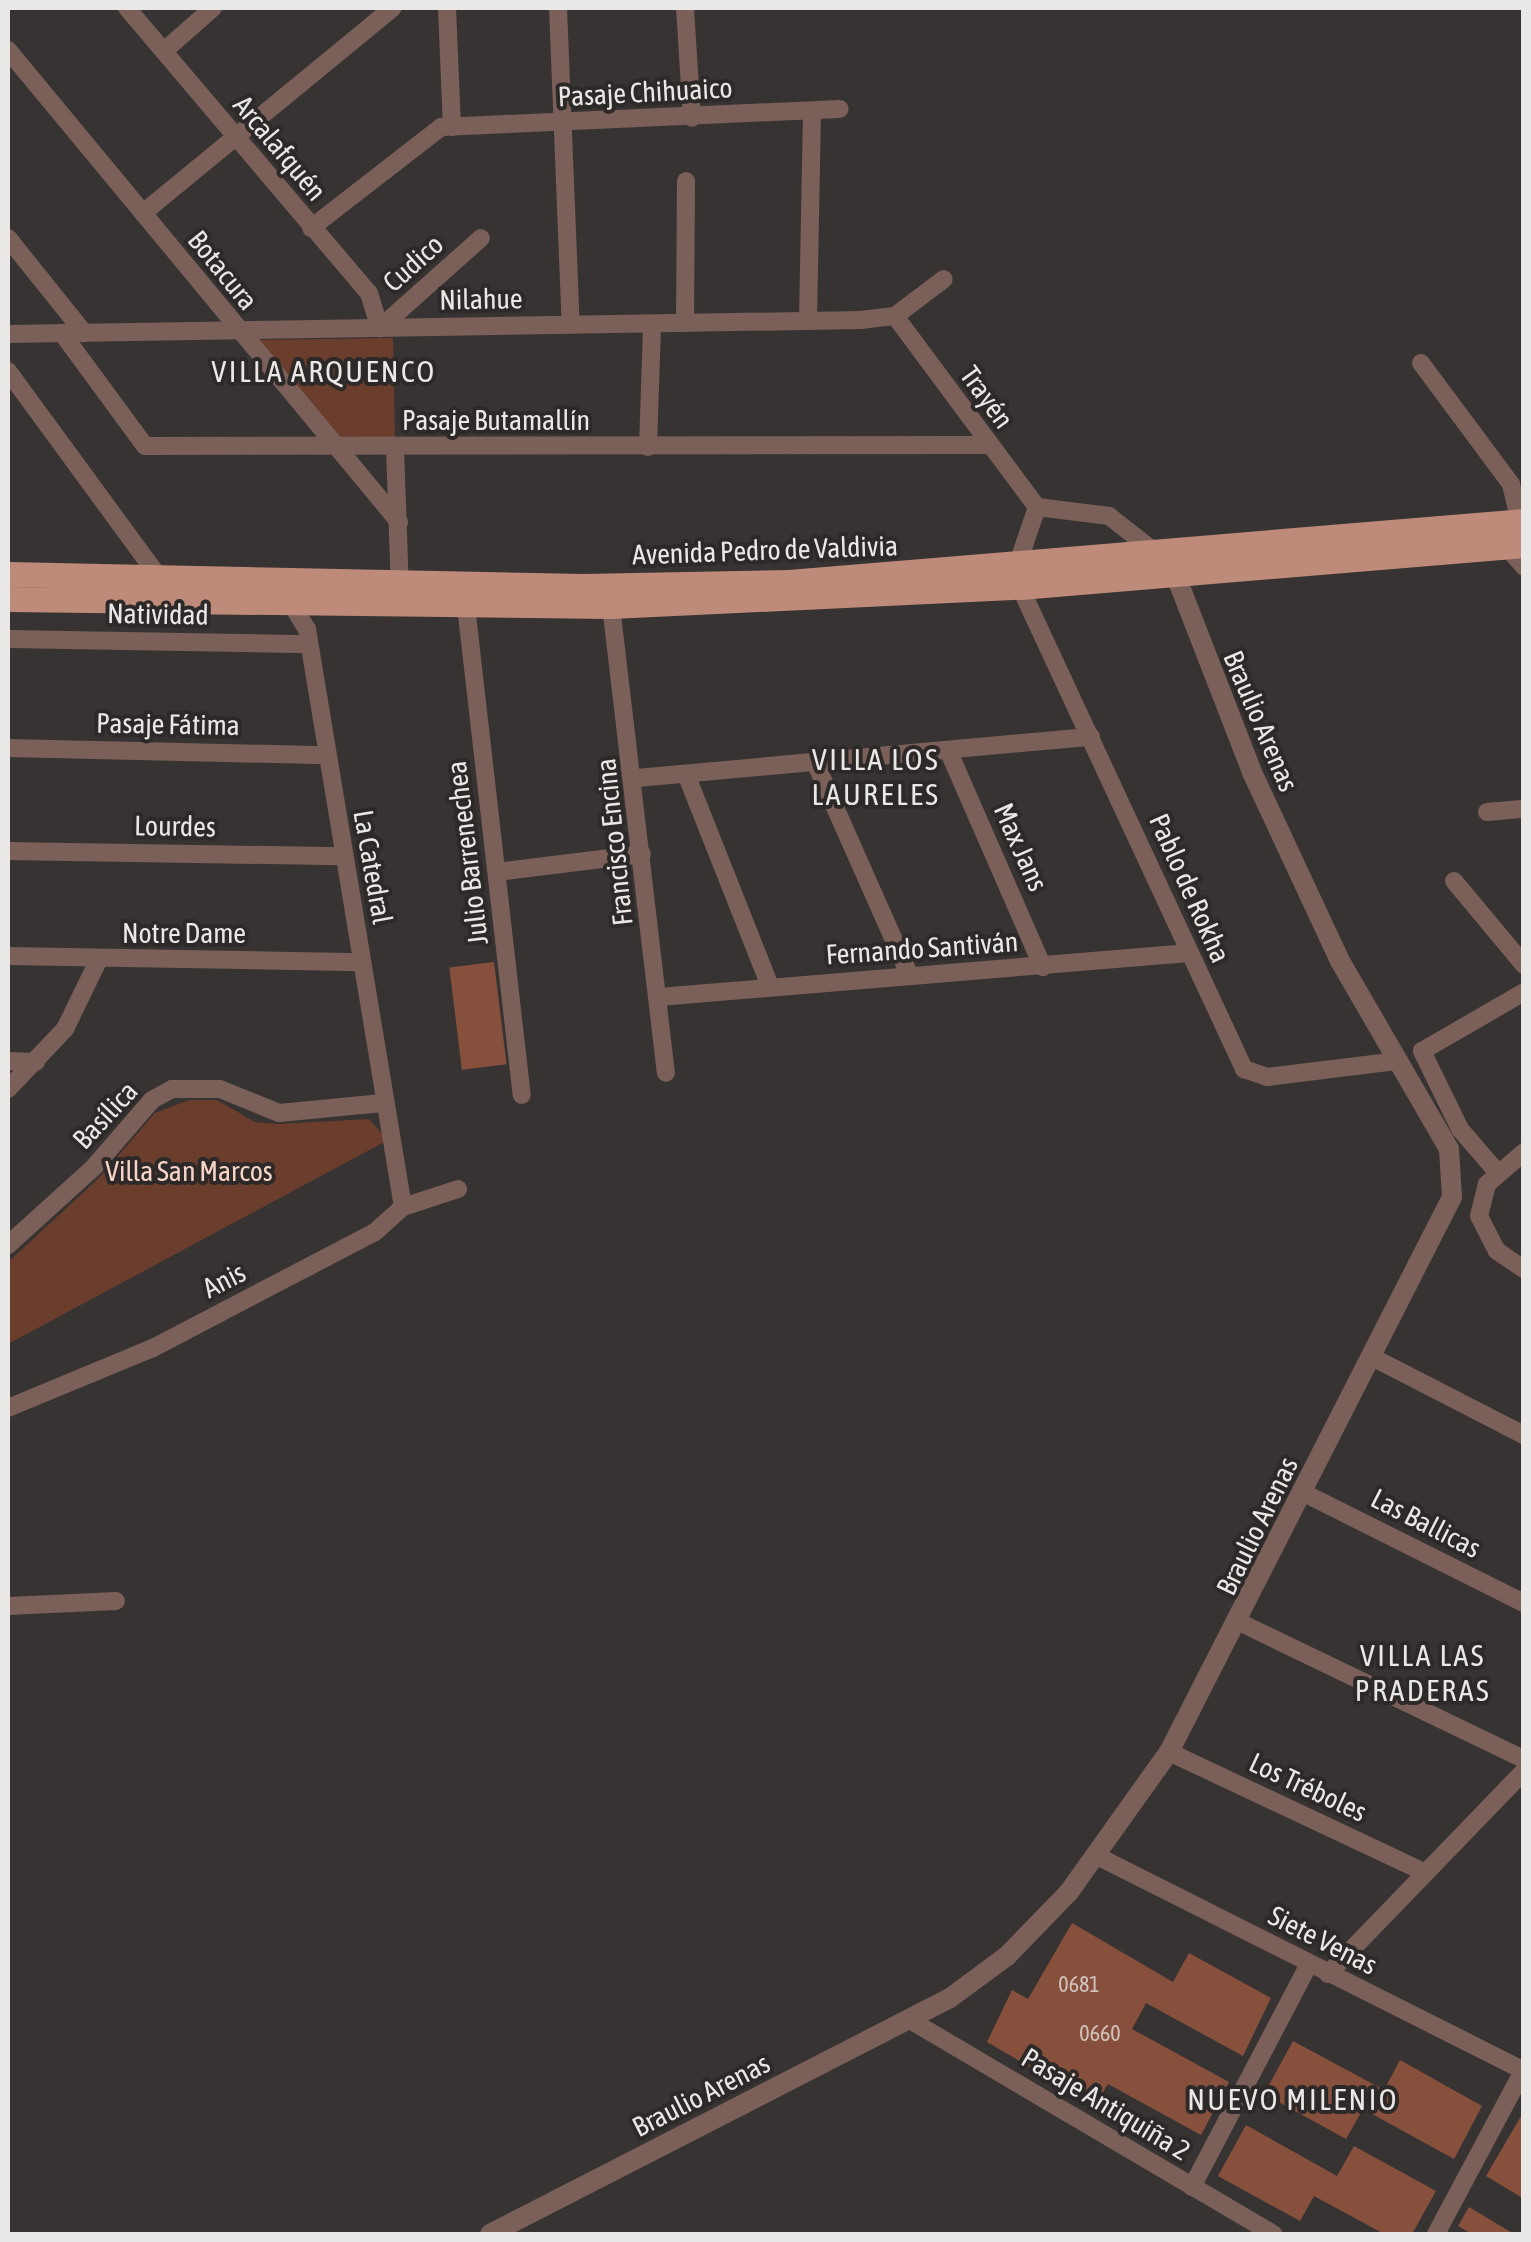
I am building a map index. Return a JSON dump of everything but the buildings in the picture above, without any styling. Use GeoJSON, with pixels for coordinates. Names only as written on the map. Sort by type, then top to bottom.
{"type":"FeatureCollection","features":[{"type":"Feature","properties":{"kind":"main road","name":"Avenida Pedro de Valdivia"},"geometry":{"type":"LineString","coordinates":[[8,599],[321,602],[400,592],[466,606],[610,606],[1019,577],[1166,561],[1518,534]]}},
{"type":"Feature","properties":{"kind":"main road","name":"Avenida Pedro de Valdivia"},"geometry":{"type":"LineString","coordinates":[[8,574],[159,577],[400,592],[1019,577]]}},
{"type":"Feature","properties":{"kind":"street","name":"Arcalafquén"},"geometry":{"type":"LineString","coordinates":[[126,8],[369,294],[380,328]]}},
{"type":"Feature","properties":{"kind":"street"},"geometry":{"type":"LineString","coordinates":[[164,51],[213,8]]}},
{"type":"Feature","properties":{"kind":"street"},"geometry":{"type":"LineString","coordinates":[[142,213],[392,8]]}},
{"type":"Feature","properties":{"kind":"street"},"geometry":{"type":"LineString","coordinates":[[310,228],[430,132],[452,127],[448,8]]}},
{"type":"Feature","properties":{"kind":"street"},"geometry":{"type":"LineString","coordinates":[[558,8],[567,123],[571,325]]}},
{"type":"Feature","properties":{"kind":"street"},"geometry":{"type":"LineString","coordinates":[[685,8],[692,118]]}},
{"type":"Feature","properties":{"kind":"street","name":"Botacura"},"geometry":{"type":"LineString","coordinates":[[8,50],[398,522]]}},
{"type":"Feature","properties":{"kind":"street","name":"Pasaje Chihuaico"},"geometry":{"type":"LineString","coordinates":[[452,127],[840,109]]}},
{"type":"Feature","properties":{"kind":"street"},"geometry":{"type":"LineString","coordinates":[[808,321],[812,111]]}},
{"type":"Feature","properties":{"kind":"street"},"geometry":{"type":"LineString","coordinates":[[685,323],[686,181]]}},
{"type":"Feature","properties":{"kind":"street"},"geometry":{"type":"LineString","coordinates":[[8,238],[84,332]]}},
{"type":"Feature","properties":{"kind":"street","name":"Cudico"},"geometry":{"type":"LineString","coordinates":[[380,328],[481,238]]}},
{"type":"Feature","properties":{"kind":"street"},"geometry":{"type":"LineString","coordinates":[[895,316],[944,280]]}},
{"type":"Feature","properties":{"kind":"street","name":"Nilahue"},"geometry":{"type":"LineString","coordinates":[[8,334],[808,321],[895,316]]}},
{"type":"Feature","properties":{"kind":"street","name":"Trayén"},"geometry":{"type":"LineString","coordinates":[[895,316],[1037,507]]}},
{"type":"Feature","properties":{"kind":"street"},"geometry":{"type":"LineString","coordinates":[[648,447],[652,324]]}},
{"type":"Feature","properties":{"kind":"street","name":"Pasaje Butamallín"},"geometry":{"type":"LineString","coordinates":[[62,333],[145,446],[338,450],[988,446]]}},
{"type":"Feature","properties":{"kind":"street"},"geometry":{"type":"LineString","coordinates":[[1421,363],[1510,484],[1524,567]]}},
{"type":"Feature","properties":{"kind":"street"},"geometry":{"type":"LineString","coordinates":[[8,371],[159,577]]}},
{"type":"Feature","properties":{"kind":"street"},"geometry":{"type":"LineString","coordinates":[[395,448],[400,592]]}},
{"type":"Feature","properties":{"kind":"street"},"geometry":{"type":"LineString","coordinates":[[1019,577],[1037,507],[1109,516],[1166,561]]}},
{"type":"Feature","properties":{"kind":"street","name":"Braulio Arenas"},"geometry":{"type":"LineString","coordinates":[[490,2234],[910,2020],[987,1974],[1098,1856],[1169,1752],[1240,1622],[1456,1179],[1450,1148],[1340,961],[1166,561]]}},
{"type":"Feature","properties":{"kind":"street","name":"Pablo de Rokha"},"geometry":{"type":"LineString","coordinates":[[1019,577],[1189,952],[1251,1074],[1398,1061]]}},
{"type":"Feature","properties":{"kind":"street","name":"La Catedral"},"geometry":{"type":"LineString","coordinates":[[290,602],[308,636],[403,1207]]}},
{"type":"Feature","properties":{"kind":"street"},"geometry":{"type":"LineString","coordinates":[[308,636],[321,602]]}},
{"type":"Feature","properties":{"kind":"street","name":"Julio Barrenechea"},"geometry":{"type":"LineString","coordinates":[[466,606],[522,1095]]}},
{"type":"Feature","properties":{"kind":"street","name":"Francisco Encina"},"geometry":{"type":"LineString","coordinates":[[610,606],[636,778],[666,1073]]}},
{"type":"Feature","properties":{"kind":"street","name":"Natividad"},"geometry":{"type":"LineString","coordinates":[[8,638],[308,636]]}},
{"type":"Feature","properties":{"kind":"street"},"geometry":{"type":"LineString","coordinates":[[636,778],[1091,737]]}},
{"type":"Feature","properties":{"kind":"street","name":"Pasaje Fátima"},"geometry":{"type":"LineString","coordinates":[[8,748],[326,755]]}},
{"type":"Feature","properties":{"kind":"street","name":"Max Jans"},"geometry":{"type":"LineString","coordinates":[[948,750],[1043,967]]}},
{"type":"Feature","properties":{"kind":"street"},"geometry":{"type":"LineString","coordinates":[[815,762],[910,976]]}},
{"type":"Feature","properties":{"kind":"street"},"geometry":{"type":"LineString","coordinates":[[686,774],[770,986]]}},
{"type":"Feature","properties":{"kind":"street"},"geometry":{"type":"LineString","coordinates":[[1486,812],[1524,809]]}},
{"type":"Feature","properties":{"kind":"street","name":"Lourdes"},"geometry":{"type":"LineString","coordinates":[[8,851],[342,856]]}},
{"type":"Feature","properties":{"kind":"street"},"geometry":{"type":"LineString","coordinates":[[497,872],[642,854]]}},
{"type":"Feature","properties":{"kind":"street"},"geometry":{"type":"LineString","coordinates":[[1454,881],[1524,964]]}},
{"type":"Feature","properties":{"kind":"street","name":"Fernando Santiván"},"geometry":{"type":"LineString","coordinates":[[660,997],[1189,952]]}},
{"type":"Feature","properties":{"kind":"street","name":"Notre Dame"},"geometry":{"type":"LineString","coordinates":[[8,956],[361,962]]}},
{"type":"Feature","properties":{"kind":"street"},"geometry":{"type":"LineString","coordinates":[[8,1089],[64,1029],[98,959]]}},
{"type":"Feature","properties":{"kind":"street"},"geometry":{"type":"LineString","coordinates":[[1497,1172],[1460,1129],[1422,1050],[1524,992]]}},
{"type":"Feature","properties":{"kind":"street"},"geometry":{"type":"LineString","coordinates":[[8,1061],[36,1062]]}},
{"type":"Feature","properties":{"kind":"street","name":"Basílica"},"geometry":{"type":"LineString","coordinates":[[8,1245],[94,1166],[152,1100],[172,1089],[220,1089],[279,1114],[384,1108]]}},
{"type":"Feature","properties":{"kind":"street"},"geometry":{"type":"LineString","coordinates":[[1523,1153],[1497,1172],[1482,1200],[1483,1234],[1524,1269]]}},
{"type":"Feature","properties":{"kind":"street","name":"Anis"},"geometry":{"type":"LineString","coordinates":[[8,1408],[153,1348],[376,1232],[403,1207],[458,1189]]}},
{"type":"Feature","properties":{"kind":"street"},"geometry":{"type":"LineString","coordinates":[[1372,1356],[1524,1435]]}},
{"type":"Feature","properties":{"kind":"street","name":"Las Ballicas"},"geometry":{"type":"LineString","coordinates":[[1304,1493],[1524,1603]]}},
{"type":"Feature","properties":{"kind":"street"},"geometry":{"type":"LineString","coordinates":[[8,1606],[116,1601]]}},
{"type":"Feature","properties":{"kind":"street"},"geometry":{"type":"LineString","coordinates":[[1240,1622],[1524,1758]]}},
{"type":"Feature","properties":{"kind":"street","name":"Los Tréboles"},"geometry":{"type":"LineString","coordinates":[[1169,1752],[1424,1872]]}},
{"type":"Feature","properties":{"kind":"street"},"geometry":{"type":"LineString","coordinates":[[1328,1974],[1524,1770]]}},
{"type":"Feature","properties":{"kind":"street","name":"Siete Venas"},"geometry":{"type":"LineString","coordinates":[[1098,1856],[1523,2071]]}},
{"type":"Feature","properties":{"kind":"street"},"geometry":{"type":"LineString","coordinates":[[1192,2187],[1308,1964]]}},
{"type":"Feature","properties":{"kind":"street","name":"Pasaje Antiquiña 2"},"geometry":{"type":"LineString","coordinates":[[910,2020],[1266,2232]]}},
{"type":"Feature","properties":{"kind":"street"},"geometry":{"type":"LineString","coordinates":[[1436,2234],[1523,2071]]}},
{"type":"Feature","properties":{"kind":"green space"},"geometry":{"type":"Polygon","coordinates":[[[393,338],[395,437],[341,438],[256,340],[393,338]]]}},
{"type":"Feature","properties":{"kind":"green space","name":"Villa San Marcos"},"geometry":{"type":"Polygon","coordinates":[[[189,1100],[217,1100],[255,1122],[369,1119],[388,1140],[8,1344],[8,1262],[98,1179],[155,1113],[189,1100]]]}},
{"type":"Feature","properties":{"kind":"district","name":"VILLA ARQUENCO"},"geometry":{"type":"Point","coordinates":[324,371]}},
{"type":"Feature","properties":{"kind":"district","name":"VILLA LOS LAURELES"},"geometry":{"type":"Point","coordinates":[876,776]}},
{"type":"Feature","properties":{"kind":"district","name":"VILLA LAS PRADERAS"},"geometry":{"type":"Point","coordinates":[1423,1672]}},
{"type":"Feature","properties":{"kind":"district","name":"NUEVO MILENIO"},"geometry":{"type":"Point","coordinates":[1293,2099]}}]}
